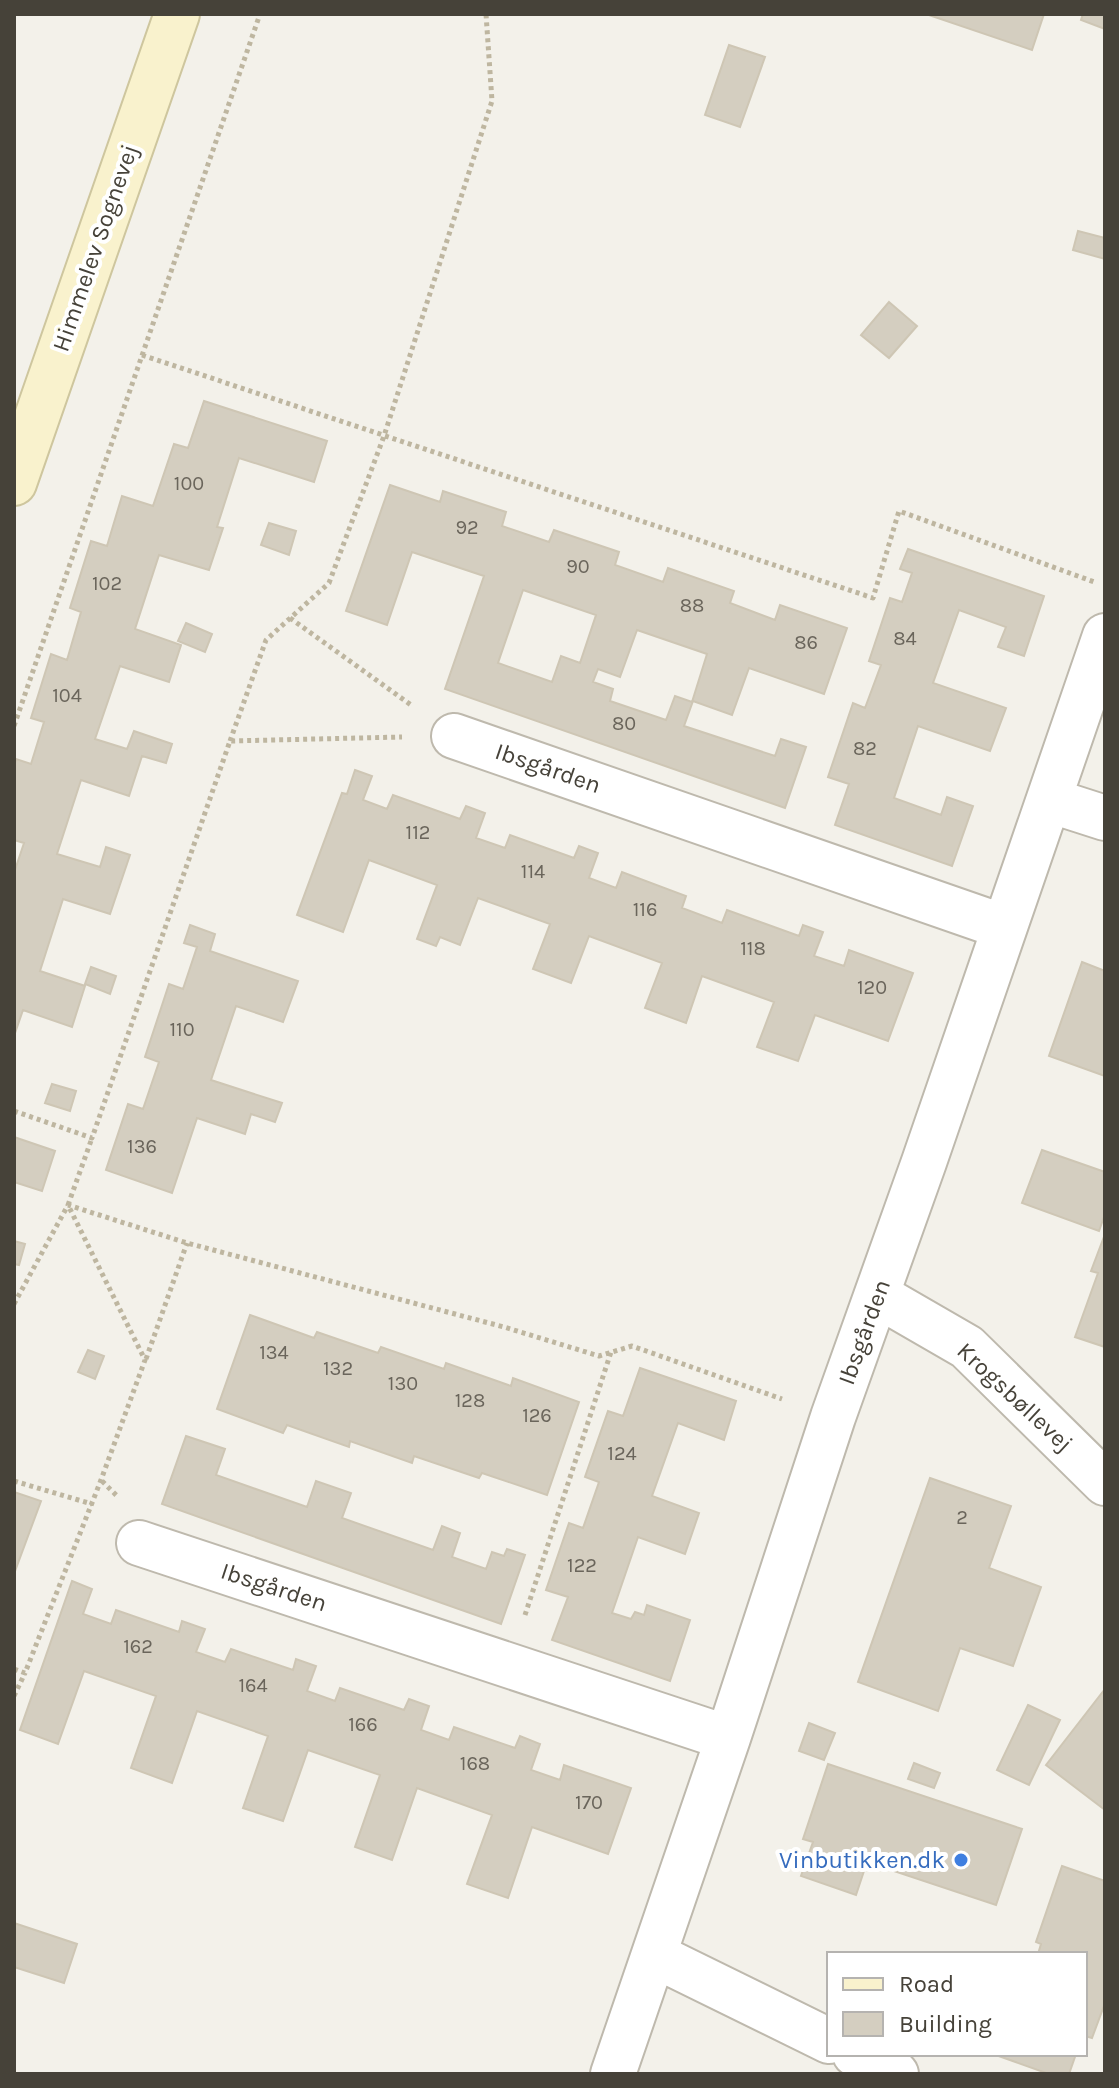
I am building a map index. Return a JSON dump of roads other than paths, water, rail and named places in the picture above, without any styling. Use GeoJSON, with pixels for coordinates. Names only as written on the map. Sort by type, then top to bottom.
{"type":"FeatureCollection","features":[{"type":"Feature","properties":{"kind":"street","name":"Himmelev Sognevej"},"geometry":{"type":"LineString","coordinates":[[14,483],[177,14]]}},
{"type":"Feature","properties":{"kind":"street","name":"Ibsgården"},"geometry":{"type":"LineString","coordinates":[[613,2074],[833,1417],[1105,636]]}},
{"type":"Feature","properties":{"kind":"street","name":"Ibsgården"},"geometry":{"type":"LineString","coordinates":[[454,736],[1004,927]]}},
{"type":"Feature","properties":{"kind":"street"},"geometry":{"type":"LineString","coordinates":[[1049,800],[1105,818]]}},
{"type":"Feature","properties":{"kind":"street","name":"Krogsbøllevej"},"geometry":{"type":"LineString","coordinates":[[877,1295],[967,1347],[1105,1483]]}},
{"type":"Feature","properties":{"kind":"street","name":"Ibsgården"},"geometry":{"type":"LineString","coordinates":[[139,1543],[728,1738]]}},
{"type":"Feature","properties":{"kind":"street"},"geometry":{"type":"LineString","coordinates":[[654,1955],[827,2040]]}},
{"type":"Feature","properties":{"kind":"street"},"geometry":{"type":"LineString","coordinates":[[859,2056],[896,2074]]}},
{"type":"Feature","properties":{"kind":"place","name":"Vinbutikken.dk"},"geometry":{"type":"Point","coordinates":[961,1860]}}]}
